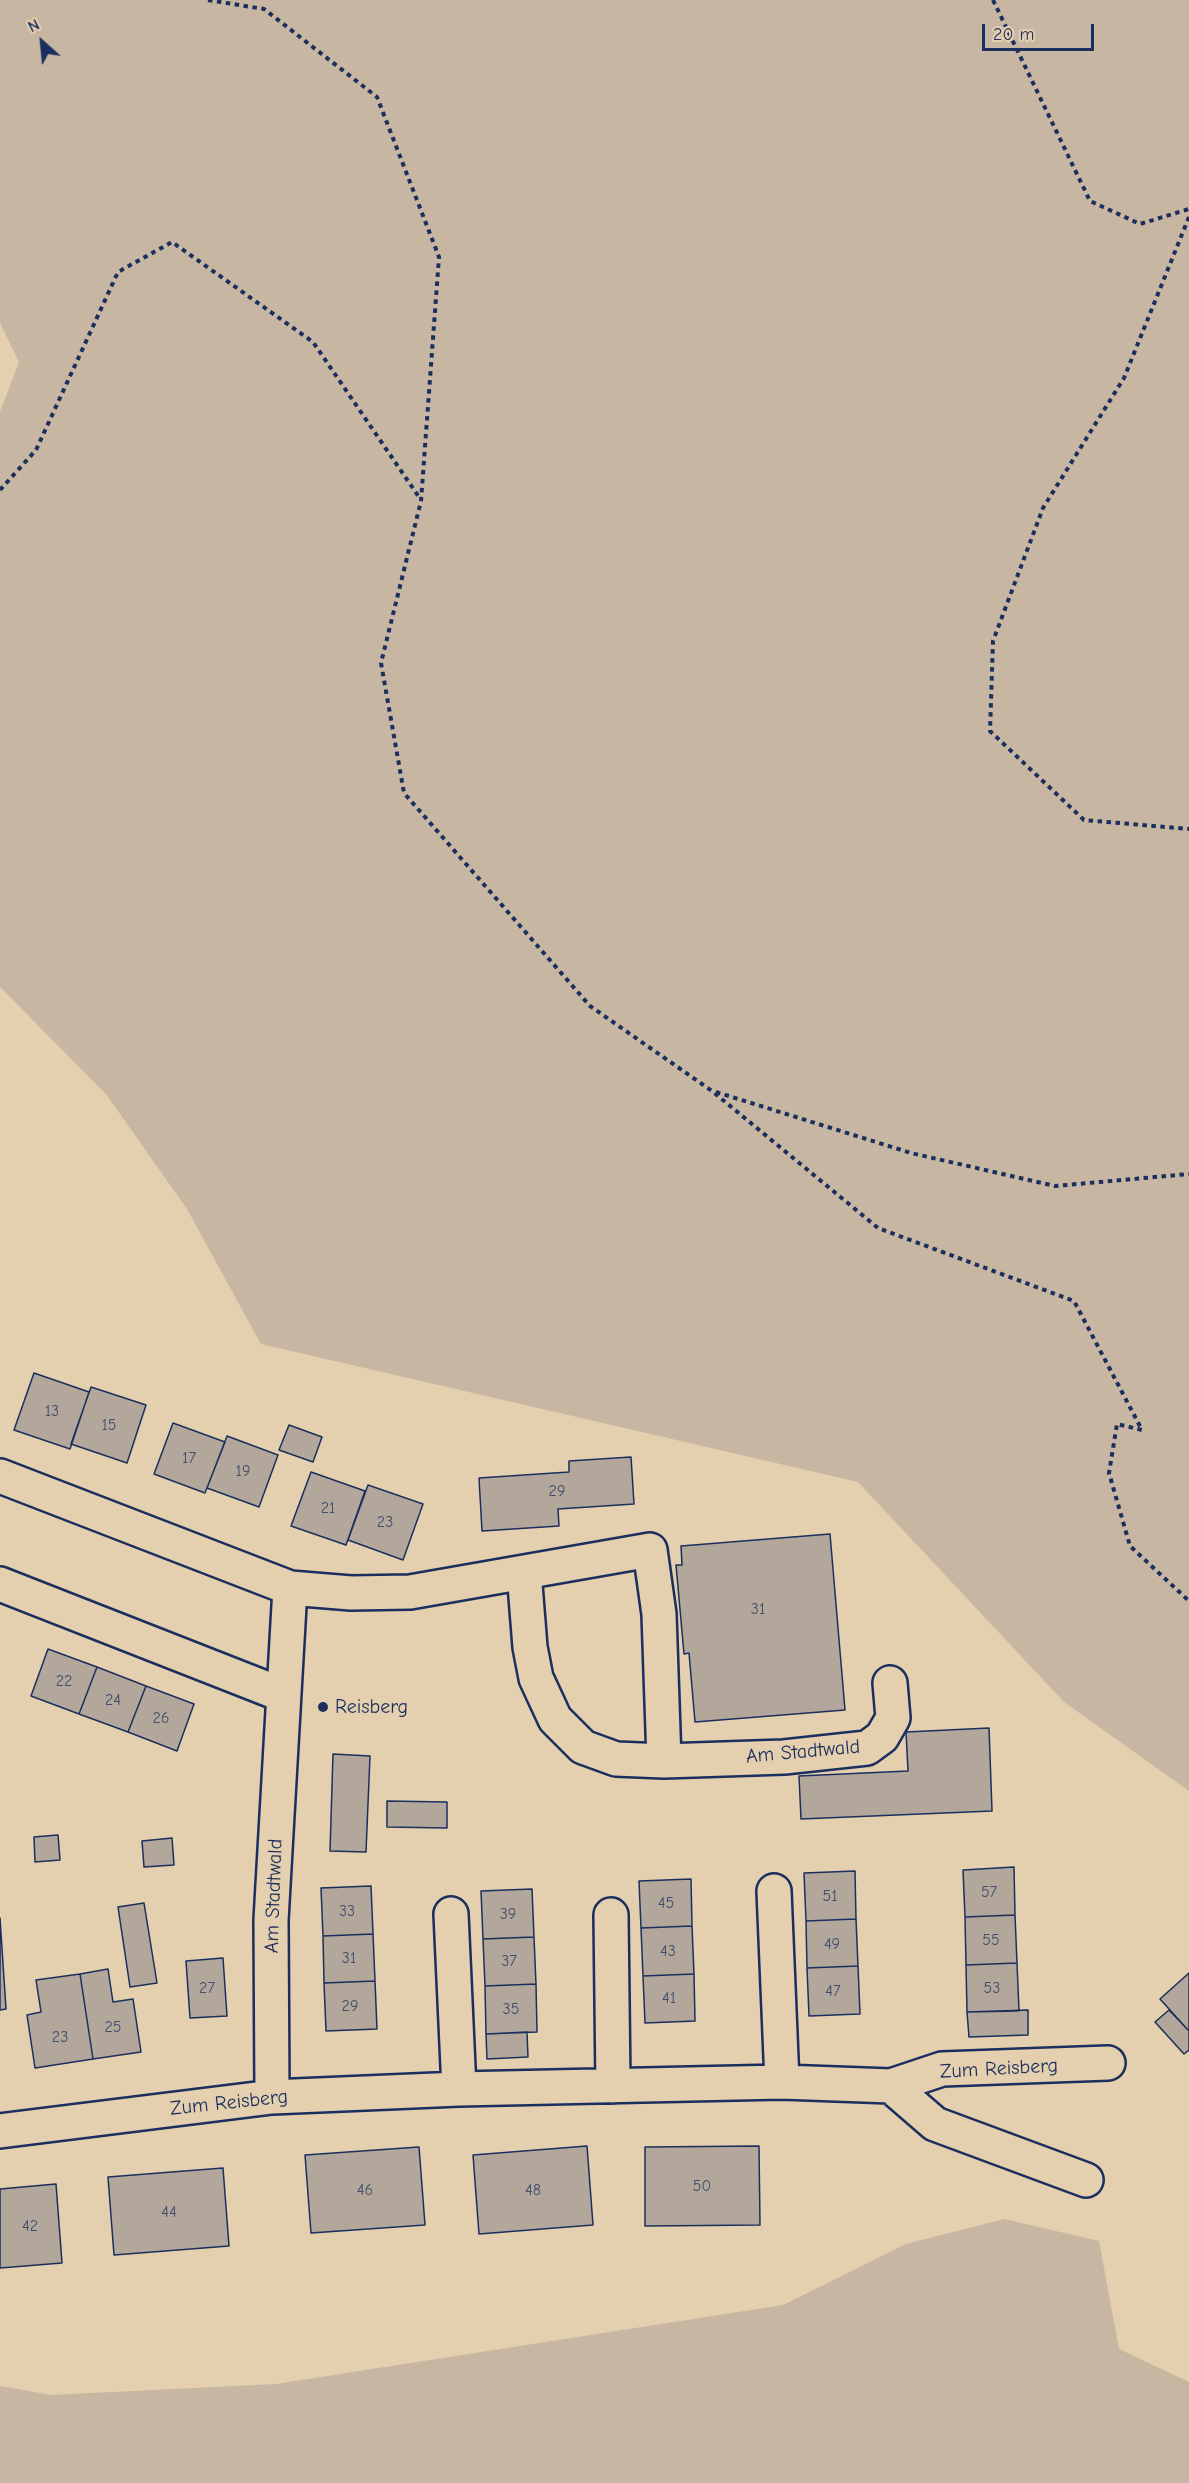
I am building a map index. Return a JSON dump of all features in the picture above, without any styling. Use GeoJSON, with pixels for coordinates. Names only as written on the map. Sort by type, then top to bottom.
{"type":"FeatureCollection","features":[{"type":"Feature","properties":{"kind":"street"},"geometry":{"type":"LineString","coordinates":[[0,1476],[290,1588],[351,1593],[410,1592],[650,1551],[659,1614],[664,1761]]}},
{"type":"Feature","properties":{"kind":"street","name":"Am Stadtwald"},"geometry":{"type":"LineString","coordinates":[[524,1572],[530,1647],[536,1678],[555,1719],[583,1747],[616,1758],[664,1761],[784,1757],[867,1748],[882,1737],[893,1719],[890,1683]]}},
{"type":"Feature","properties":{"kind":"street"},"geometry":{"type":"LineString","coordinates":[[0,1584],[283,1695]]}},
{"type":"Feature","properties":{"kind":"street","name":"Am Stadtwald"},"geometry":{"type":"LineString","coordinates":[[272,2097],[272,1920],[290,1588]]}},
{"type":"Feature","properties":{"kind":"street"},"geometry":{"type":"LineString","coordinates":[[774,1891],[782,2082]]}},
{"type":"Feature","properties":{"kind":"street"},"geometry":{"type":"LineString","coordinates":[[452,1914],[459,2089]]}},
{"type":"Feature","properties":{"kind":"street"},"geometry":{"type":"LineString","coordinates":[[611,1915],[613,2086]]}},
{"type":"Feature","properties":{"kind":"street","name":"Zum Reisberg"},"geometry":{"type":"LineString","coordinates":[[0,2131],[272,2097],[459,2089],[782,2082],[891,2086],[942,2069],[1108,2063]]}},
{"type":"Feature","properties":{"kind":"street"},"geometry":{"type":"LineString","coordinates":[[891,2086],[935,2124],[1086,2180]]}},
{"type":"Feature","properties":{"kind":"path"},"geometry":{"type":"LineString","coordinates":[[208,0],[264,9],[378,98],[439,257],[421,501],[381,663],[404,793],[590,1006],[712,1091],[878,1228],[1074,1301],[1142,1430],[1117,1424],[1109,1473],[1130,1546],[1189,1601]]}},
{"type":"Feature","properties":{"kind":"path"},"geometry":{"type":"LineString","coordinates":[[993,0],[1090,201],[1140,224],[1189,209]]}},
{"type":"Feature","properties":{"kind":"path"},"geometry":{"type":"LineString","coordinates":[[1189,217],[1124,378],[1043,508],[993,641],[990,731],[1084,820],[1189,829]]}},
{"type":"Feature","properties":{"kind":"path"},"geometry":{"type":"LineString","coordinates":[[0,490],[36,450],[118,272],[172,242],[313,342],[421,501]]}},
{"type":"Feature","properties":{"kind":"path"},"geometry":{"type":"LineString","coordinates":[[712,1091],[911,1153],[1055,1186],[1189,1174]]}},
{"type":"Feature","properties":{"kind":"shaded area"},"geometry":{"type":"Polygon","coordinates":[[[0,0],[1189,0],[1189,1791],[1064,1702],[858,1482],[261,1344],[187,1209],[106,1094],[0,987],[0,412],[19,362],[0,323],[0,0]]]}},
{"type":"Feature","properties":{"kind":"shaded area"},"geometry":{"type":"Polygon","coordinates":[[[1004,2219],[1099,2241],[1119,2349],[1189,2382],[1189,2483],[0,2483],[0,2386],[51,2395],[276,2384],[783,2305],[906,2244],[1004,2219]]]}},
{"type":"Feature","properties":{"kind":"building"},"geometry":{"type":"Polygon","coordinates":[[[34,1373],[89,1392],[70,1449],[14,1430],[34,1373]]]}},
{"type":"Feature","properties":{"kind":"building"},"geometry":{"type":"Polygon","coordinates":[[[91,1387],[146,1405],[127,1463],[71,1444],[91,1387]]]}},
{"type":"Feature","properties":{"kind":"building"},"geometry":{"type":"Polygon","coordinates":[[[173,1423],[225,1442],[205,1493],[154,1474],[173,1423]]]}},
{"type":"Feature","properties":{"kind":"building"},"geometry":{"type":"Polygon","coordinates":[[[289,1425],[322,1437],[313,1462],[279,1450],[289,1425]]]}},
{"type":"Feature","properties":{"kind":"building"},"geometry":{"type":"Polygon","coordinates":[[[227,1436],[278,1455],[259,1507],[207,1488],[227,1436]]]}},
{"type":"Feature","properties":{"kind":"building"},"geometry":{"type":"Polygon","coordinates":[[[631,1457],[634,1504],[558,1509],[559,1526],[482,1531],[479,1478],[569,1472],[569,1461],[631,1457]]]}},
{"type":"Feature","properties":{"kind":"building"},"geometry":{"type":"Polygon","coordinates":[[[311,1472],[365,1491],[346,1545],[291,1526],[311,1472]]]}},
{"type":"Feature","properties":{"kind":"building"},"geometry":{"type":"Polygon","coordinates":[[[368,1485],[423,1504],[403,1560],[348,1540],[368,1485]]]}},
{"type":"Feature","properties":{"kind":"building"},"geometry":{"type":"Polygon","coordinates":[[[830,1534],[845,1710],[695,1722],[689,1653],[684,1654],[676,1565],[682,1565],[681,1546],[830,1534]]]}},
{"type":"Feature","properties":{"kind":"building"},"geometry":{"type":"Polygon","coordinates":[[[48,1649],[97,1667],[79,1714],[31,1696],[48,1649]]]}},
{"type":"Feature","properties":{"kind":"building"},"geometry":{"type":"Polygon","coordinates":[[[97,1667],[146,1686],[128,1732],[79,1714],[97,1667]]]}},
{"type":"Feature","properties":{"kind":"building"},"geometry":{"type":"Polygon","coordinates":[[[146,1686],[194,1704],[177,1751],[128,1732],[146,1686]]]}},
{"type":"Feature","properties":{"kind":"building"},"geometry":{"type":"Polygon","coordinates":[[[989,1728],[992,1811],[801,1819],[799,1776],[908,1771],[906,1732],[989,1728]]]}},
{"type":"Feature","properties":{"kind":"building"},"geometry":{"type":"Polygon","coordinates":[[[333,1754],[370,1756],[366,1852],[330,1851],[333,1754]]]}},
{"type":"Feature","properties":{"kind":"building"},"geometry":{"type":"Polygon","coordinates":[[[387,1801],[447,1802],[447,1828],[387,1827],[387,1801]]]}},
{"type":"Feature","properties":{"kind":"building"},"geometry":{"type":"Polygon","coordinates":[[[58,1835],[60,1860],[35,1862],[34,1837],[58,1835]]]}},
{"type":"Feature","properties":{"kind":"building"},"geometry":{"type":"Polygon","coordinates":[[[172,1838],[174,1865],[144,1867],[142,1841],[172,1838]]]}},
{"type":"Feature","properties":{"kind":"building"},"geometry":{"type":"Polygon","coordinates":[[[1014,1867],[1015,1915],[965,1917],[963,1870],[1014,1867]]]}},
{"type":"Feature","properties":{"kind":"building"},"geometry":{"type":"Polygon","coordinates":[[[855,1871],[856,1919],[806,1921],[804,1873],[855,1871]]]}},
{"type":"Feature","properties":{"kind":"building"},"geometry":{"type":"Polygon","coordinates":[[[691,1879],[692,1926],[641,1928],[639,1881],[691,1879]]]}},
{"type":"Feature","properties":{"kind":"building"},"geometry":{"type":"Polygon","coordinates":[[[371,1886],[373,1934],[323,1936],[321,1888],[371,1886]]]}},
{"type":"Feature","properties":{"kind":"building"},"geometry":{"type":"Polygon","coordinates":[[[532,1889],[534,1937],[483,1939],[481,1891],[532,1889]]]}},
{"type":"Feature","properties":{"kind":"building"},"geometry":{"type":"Polygon","coordinates":[[[144,1903],[157,1983],[130,1987],[118,1907],[144,1903]]]}},
{"type":"Feature","properties":{"kind":"building"},"geometry":{"type":"Polygon","coordinates":[[[1015,1915],[1017,1963],[966,1965],[965,1917],[1015,1915]]]}},
{"type":"Feature","properties":{"kind":"building"},"geometry":{"type":"Polygon","coordinates":[[[0,1918],[6,2009],[0,2010],[0,1918]]]}},
{"type":"Feature","properties":{"kind":"building"},"geometry":{"type":"Polygon","coordinates":[[[856,1919],[858,1966],[807,1968],[806,1921],[856,1919]]]}},
{"type":"Feature","properties":{"kind":"building"},"geometry":{"type":"Polygon","coordinates":[[[692,1926],[694,1974],[643,1976],[641,1928],[692,1926]]]}},
{"type":"Feature","properties":{"kind":"building"},"geometry":{"type":"Polygon","coordinates":[[[373,1934],[375,1981],[324,1983],[323,1936],[373,1934]]]}},
{"type":"Feature","properties":{"kind":"building"},"geometry":{"type":"Polygon","coordinates":[[[534,1937],[536,1984],[485,1986],[483,1939],[534,1937]]]}},
{"type":"Feature","properties":{"kind":"building"},"geometry":{"type":"Polygon","coordinates":[[[223,1958],[227,2016],[190,2018],[186,1961],[223,1958]]]}},
{"type":"Feature","properties":{"kind":"building"},"geometry":{"type":"Polygon","coordinates":[[[1017,1963],[1019,2011],[967,2012],[966,1965],[1017,1963]]]}},
{"type":"Feature","properties":{"kind":"building"},"geometry":{"type":"Polygon","coordinates":[[[858,1966],[860,2014],[809,2016],[807,1968],[858,1966]]]}},
{"type":"Feature","properties":{"kind":"building"},"geometry":{"type":"Polygon","coordinates":[[[108,1969],[113,2002],[133,1999],[141,2052],[93,2059],[80,1974],[108,1969]]]}},
{"type":"Feature","properties":{"kind":"building"},"geometry":{"type":"Polygon","coordinates":[[[1189,1973],[1189,2031],[1160,1999],[1189,1973]]]}},
{"type":"Feature","properties":{"kind":"building"},"geometry":{"type":"Polygon","coordinates":[[[80,1974],[93,2059],[35,2068],[27,2015],[41,2012],[36,1980],[80,1974]]]}},
{"type":"Feature","properties":{"kind":"building"},"geometry":{"type":"Polygon","coordinates":[[[694,1974],[695,2021],[645,2023],[643,1976],[694,1974]]]}},
{"type":"Feature","properties":{"kind":"building"},"geometry":{"type":"Polygon","coordinates":[[[375,1981],[377,2029],[326,2031],[324,1983],[375,1981]]]}},
{"type":"Feature","properties":{"kind":"building"},"geometry":{"type":"Polygon","coordinates":[[[536,1984],[537,2032],[486,2034],[485,1986],[536,1984]]]}},
{"type":"Feature","properties":{"kind":"building"},"geometry":{"type":"Polygon","coordinates":[[[1028,2010],[1028,2035],[969,2037],[967,2012],[1028,2010]]]}},
{"type":"Feature","properties":{"kind":"building"},"geometry":{"type":"Polygon","coordinates":[[[1169,2010],[1189,2031],[1189,2050],[1184,2054],[1155,2022],[1169,2010]]]}},
{"type":"Feature","properties":{"kind":"building"},"geometry":{"type":"Polygon","coordinates":[[[527,2032],[528,2057],[487,2059],[486,2034],[527,2032]]]}},
{"type":"Feature","properties":{"kind":"building"},"geometry":{"type":"Polygon","coordinates":[[[587,2146],[593,2225],[479,2234],[473,2155],[587,2146]]]}},
{"type":"Feature","properties":{"kind":"building"},"geometry":{"type":"Polygon","coordinates":[[[759,2146],[760,2225],[645,2226],[645,2147],[759,2146]]]}},
{"type":"Feature","properties":{"kind":"building"},"geometry":{"type":"Polygon","coordinates":[[[419,2147],[425,2225],[311,2233],[305,2155],[419,2147]]]}},
{"type":"Feature","properties":{"kind":"building"},"geometry":{"type":"Polygon","coordinates":[[[223,2168],[229,2246],[114,2255],[108,2177],[223,2168]]]}},
{"type":"Feature","properties":{"kind":"building"},"geometry":{"type":"Polygon","coordinates":[[[56,2184],[62,2263],[0,2268],[0,2189],[56,2184]]]}},
{"type":"Feature","properties":{"kind":"place","name":"Reisberg"},"geometry":{"type":"Point","coordinates":[323,1707]}}]}
